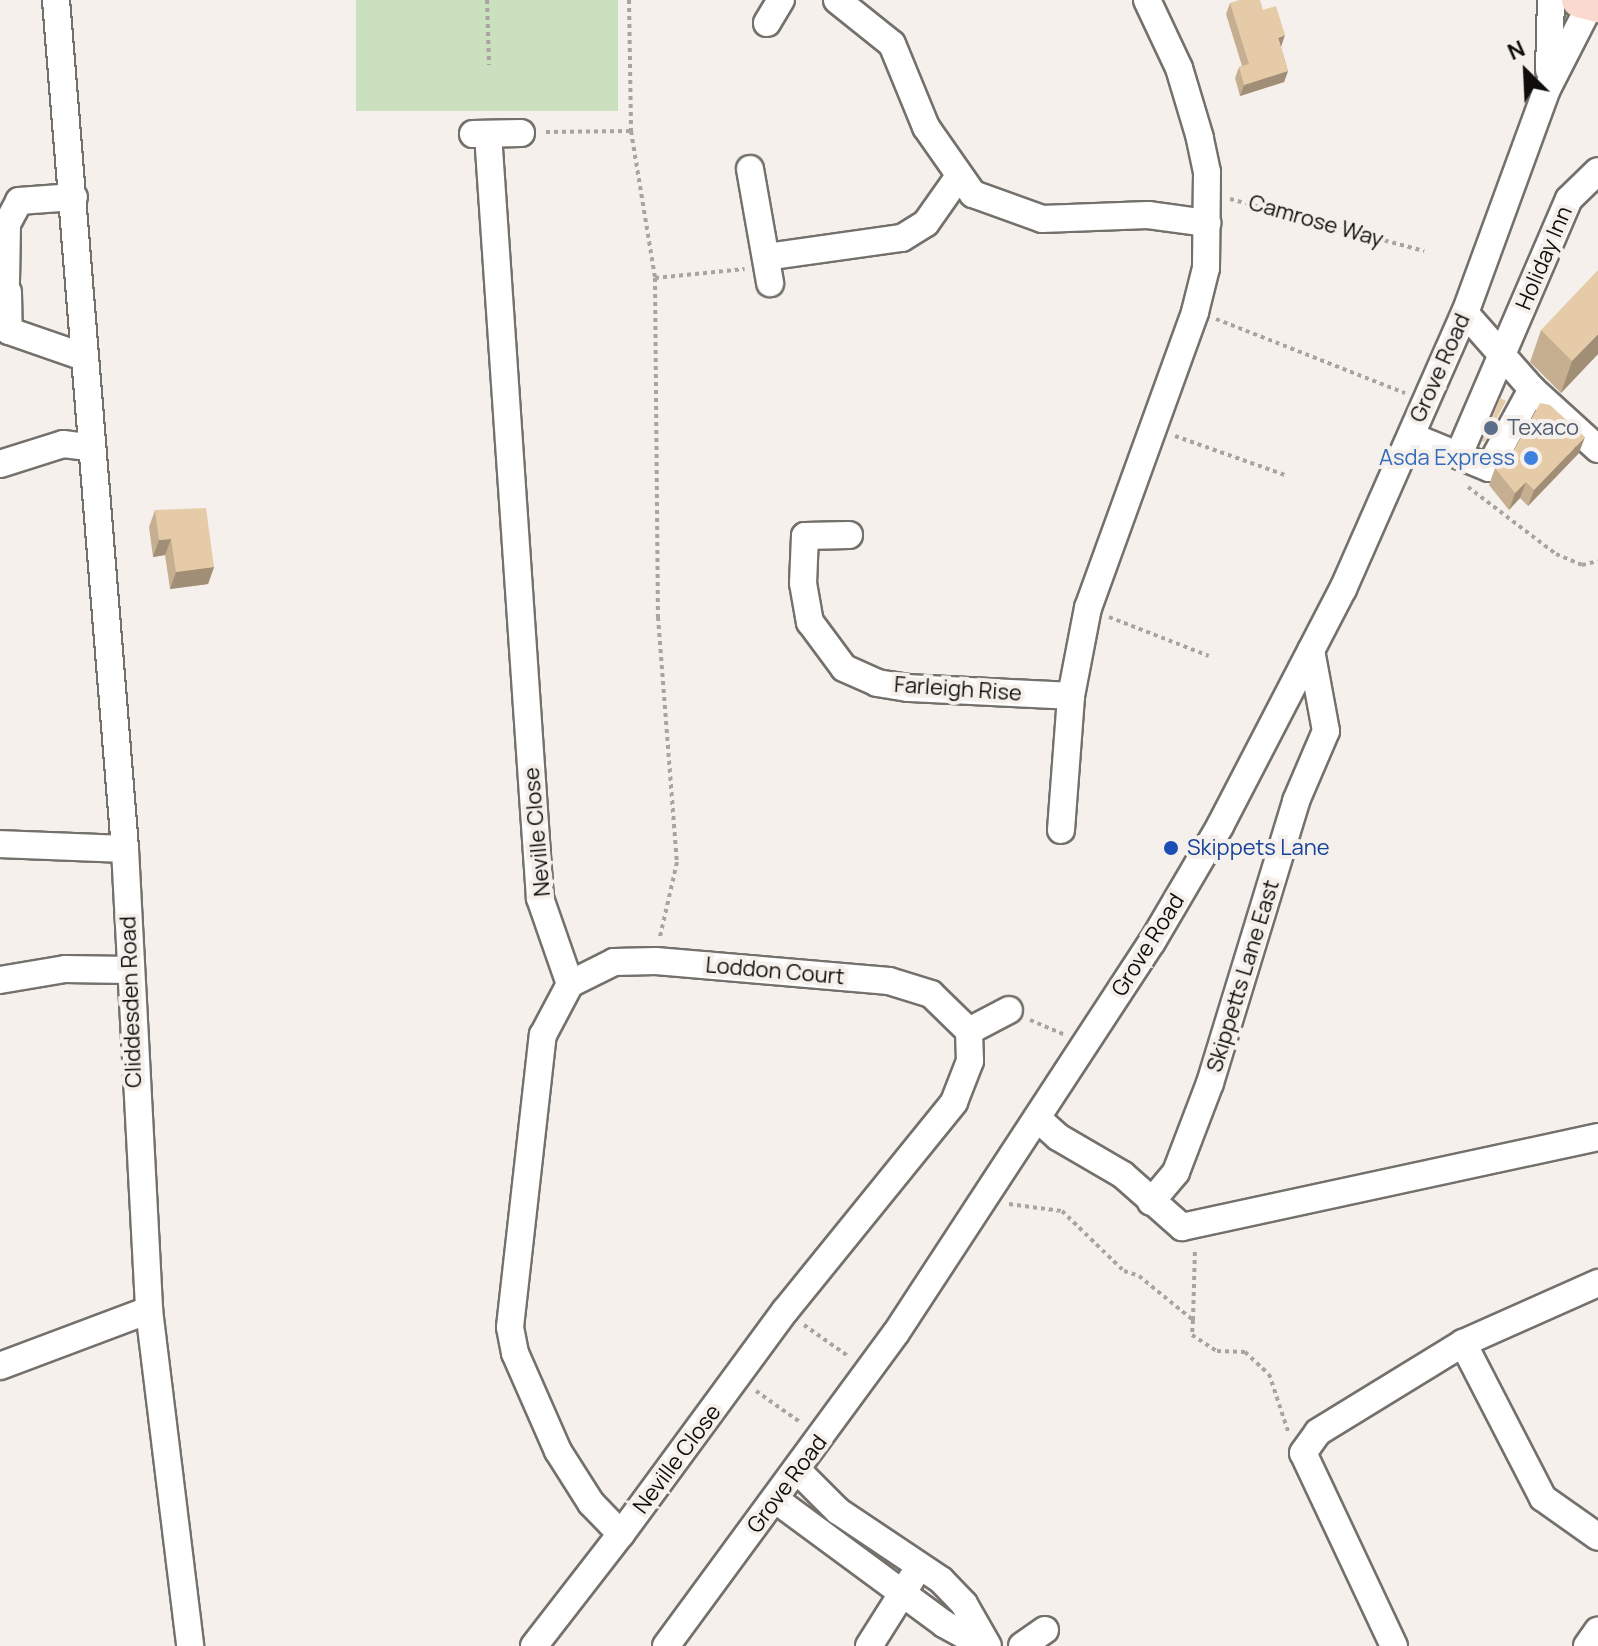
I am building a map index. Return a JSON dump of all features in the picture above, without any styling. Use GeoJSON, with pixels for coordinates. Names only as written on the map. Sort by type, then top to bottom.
{"type":"FeatureCollection","features":[{"type":"Feature","properties":{"kind":"street","name":"Cliddesden Road"},"geometry":{"type":"LineString","coordinates":[[56,0],[74,197],[89,447],[125,849],[149,1310],[190,1646]]}},
{"type":"Feature","properties":{"kind":"street"},"geometry":{"type":"LineString","coordinates":[[767,23],[781,0]]}},
{"type":"Feature","properties":{"kind":"street"},"geometry":{"type":"LineString","coordinates":[[837,0],[892,44],[926,127],[973,194],[1042,219],[1207,212]]}},
{"type":"Feature","properties":{"kind":"street"},"geometry":{"type":"LineString","coordinates":[[1061,830],[1071,696],[1088,608],[1150,427],[1195,312],[1206,268],[1207,212],[1200,138],[1179,68],[1147,0]]}},
{"type":"Feature","properties":{"kind":"street","name":"Grove Road"},"geometry":{"type":"LineString","coordinates":[[1547,89],[1551,0]]}},
{"type":"Feature","properties":{"kind":"street","name":"Grove Road"},"geometry":{"type":"LineString","coordinates":[[666,1646],[896,1333],[1166,920],[1311,650],[1411,436],[1465,313],[1547,89],[1589,3]]}},
{"type":"Feature","properties":{"kind":"street","name":"Neville Close"},"geometry":{"type":"LineString","coordinates":[[521,133],[480,134],[540,898],[570,984],[543,1035],[510,1327],[515,1353],[558,1451],[591,1503],[621,1534]]}},
{"type":"Feature","properties":{"kind":"street"},"geometry":{"type":"LineString","coordinates":[[750,169],[768,269],[902,238],[926,223],[959,176]]}},
{"type":"Feature","properties":{"kind":"street","name":"Holiday Inn"},"geometry":{"type":"LineString","coordinates":[[1517,371],[1569,199],[1598,171]]}},
{"type":"Feature","properties":{"kind":"street"},"geometry":{"type":"LineString","coordinates":[[74,197],[9,197],[9,331],[84,357]]}},
{"type":"Feature","properties":{"kind":"street"},"geometry":{"type":"LineString","coordinates":[[1465,313],[1517,371],[1598,449]]}},
{"type":"Feature","properties":{"kind":"street"},"geometry":{"type":"LineString","coordinates":[[1463,464],[1517,371]]}},
{"type":"Feature","properties":{"kind":"street"},"geometry":{"type":"LineString","coordinates":[[1411,436],[1463,464],[1489,468],[1517,371]]}},
{"type":"Feature","properties":{"kind":"street"},"geometry":{"type":"LineString","coordinates":[[0,464],[63,444],[89,447]]}},
{"type":"Feature","properties":{"kind":"street","name":"Farleigh Rise"},"geometry":{"type":"LineString","coordinates":[[849,535],[805,536],[803,583],[810,622],[844,668],[877,683],[908,688],[1071,696]]}},
{"type":"Feature","properties":{"kind":"street","name":"Skippetts Lane East"},"geometry":{"type":"LineString","coordinates":[[1151,1202],[1176,1172],[1210,1083],[1296,801],[1326,731],[1311,650]]}},
{"type":"Feature","properties":{"kind":"street"},"geometry":{"type":"LineString","coordinates":[[0,844],[125,849]]}},
{"type":"Feature","properties":{"kind":"street","name":"Loddon Court"},"geometry":{"type":"LineString","coordinates":[[570,984],[614,962],[656,961],[889,981],[931,994],[969,1031]]}},
{"type":"Feature","properties":{"kind":"street"},"geometry":{"type":"LineString","coordinates":[[0,980],[65,969],[129,970]]}},
{"type":"Feature","properties":{"kind":"street"},"geometry":{"type":"LineString","coordinates":[[969,1031],[1009,1010]]}},
{"type":"Feature","properties":{"kind":"street","name":"Neville Close"},"geometry":{"type":"LineString","coordinates":[[534,1646],[621,1534],[785,1311],[954,1102],[970,1061],[969,1031]]}},
{"type":"Feature","properties":{"kind":"street"},"geometry":{"type":"LineString","coordinates":[[1037,1118],[1058,1137],[1123,1175],[1182,1227],[1598,1137]]}},
{"type":"Feature","properties":{"kind":"street"},"geometry":{"type":"LineString","coordinates":[[1394,1646],[1303,1453],[1318,1432],[1463,1343],[1598,1283]]}},
{"type":"Feature","properties":{"kind":"street"},"geometry":{"type":"LineString","coordinates":[[0,1366],[149,1310]]}},
{"type":"Feature","properties":{"kind":"street"},"geometry":{"type":"LineString","coordinates":[[1463,1343],[1543,1498],[1598,1537]]}},
{"type":"Feature","properties":{"kind":"street"},"geometry":{"type":"LineString","coordinates":[[797,1470],[838,1511],[919,1567],[964,1604],[986,1646]]}},
{"type":"Feature","properties":{"kind":"street"},"geometry":{"type":"LineString","coordinates":[[776,1500],[944,1624],[986,1646]]}},
{"type":"Feature","properties":{"kind":"street"},"geometry":{"type":"LineString","coordinates":[[869,1646],[919,1567]]}},
{"type":"Feature","properties":{"kind":"street"},"geometry":{"type":"LineString","coordinates":[[1022,1646],[1045,1630]]}},
{"type":"Feature","properties":{"kind":"street"},"geometry":{"type":"LineString","coordinates":[[1587,1646],[1598,1630]]}},
{"type":"Feature","properties":{"kind":"path"},"geometry":{"type":"LineString","coordinates":[[487,0],[489,65]]}},
{"type":"Feature","properties":{"kind":"path"},"geometry":{"type":"LineString","coordinates":[[629,0],[631,131],[655,278],[658,617],[677,862],[656,942]]}},
{"type":"Feature","properties":{"kind":"path"},"geometry":{"type":"LineString","coordinates":[[521,133],[631,131]]}},
{"type":"Feature","properties":{"kind":"path","name":"Camrose Way"},"geometry":{"type":"LineString","coordinates":[[1207,212],[1241,199],[1424,251]]}},
{"type":"Feature","properties":{"kind":"path"},"geometry":{"type":"LineString","coordinates":[[655,278],[768,269]]}},
{"type":"Feature","properties":{"kind":"path"},"geometry":{"type":"LineString","coordinates":[[1195,312],[1410,395]]}},
{"type":"Feature","properties":{"kind":"path"},"geometry":{"type":"LineString","coordinates":[[1150,427],[1285,475]]}},
{"type":"Feature","properties":{"kind":"path"},"geometry":{"type":"LineString","coordinates":[[1463,464],[1556,554],[1582,565],[1598,561]]}},
{"type":"Feature","properties":{"kind":"path"},"geometry":{"type":"LineString","coordinates":[[1088,608],[1209,656]]}},
{"type":"Feature","properties":{"kind":"path"},"geometry":{"type":"LineString","coordinates":[[1009,1010],[1065,1035]]}},
{"type":"Feature","properties":{"kind":"path"},"geometry":{"type":"LineString","coordinates":[[1009,1204],[1062,1211],[1124,1271],[1139,1276],[1193,1320]]}},
{"type":"Feature","properties":{"kind":"path"},"geometry":{"type":"LineString","coordinates":[[1196,1225],[1192,1335],[1217,1351],[1245,1352],[1269,1374],[1291,1440]]}},
{"type":"Feature","properties":{"kind":"path"},"geometry":{"type":"LineString","coordinates":[[817,1334],[848,1356]]}},
{"type":"Feature","properties":{"kind":"path"},"geometry":{"type":"LineString","coordinates":[[768,1401],[800,1422]]}},
{"type":"Feature","properties":{"kind":"green space"},"geometry":{"type":"Polygon","coordinates":[[[356,0],[618,0],[618,111],[356,111],[356,0]]]}},
{"type":"Feature","properties":{"kind":"building"},"geometry":{"type":"Polygon","coordinates":[[[1260,0],[1263,10],[1276,6],[1285,35],[1278,38],[1288,71],[1244,85],[1239,67],[1249,64],[1230,3],[1260,0]]]}},
{"type":"Feature","properties":{"kind":"building"},"geometry":{"type":"Polygon","coordinates":[[[1598,270],[1598,334],[1572,361],[1541,330],[1598,270]]]}},
{"type":"Feature","properties":{"kind":"building"},"geometry":{"type":"Polygon","coordinates":[[[1500,398],[1506,401],[1484,442],[1482,441],[1500,398]]]}},
{"type":"Feature","properties":{"kind":"building"},"geometry":{"type":"Polygon","coordinates":[[[1540,403],[1550,405],[1585,437],[1534,490],[1526,482],[1515,493],[1495,468],[1509,459],[1540,403]]]}},
{"type":"Feature","properties":{"kind":"building"},"geometry":{"type":"Polygon","coordinates":[[[206,508],[214,567],[176,572],[171,539],[159,540],[155,510],[206,508]]]}},
{"type":"Feature","properties":{"kind":"place","name":"Texaco"},"geometry":{"type":"Point","coordinates":[1491,428]}},
{"type":"Feature","properties":{"kind":"place","name":"Asda Express"},"geometry":{"type":"Point","coordinates":[1531,458]}},
{"type":"Feature","properties":{"kind":"place","name":"Skippets Lane"},"geometry":{"type":"Point","coordinates":[1171,848]}}]}
